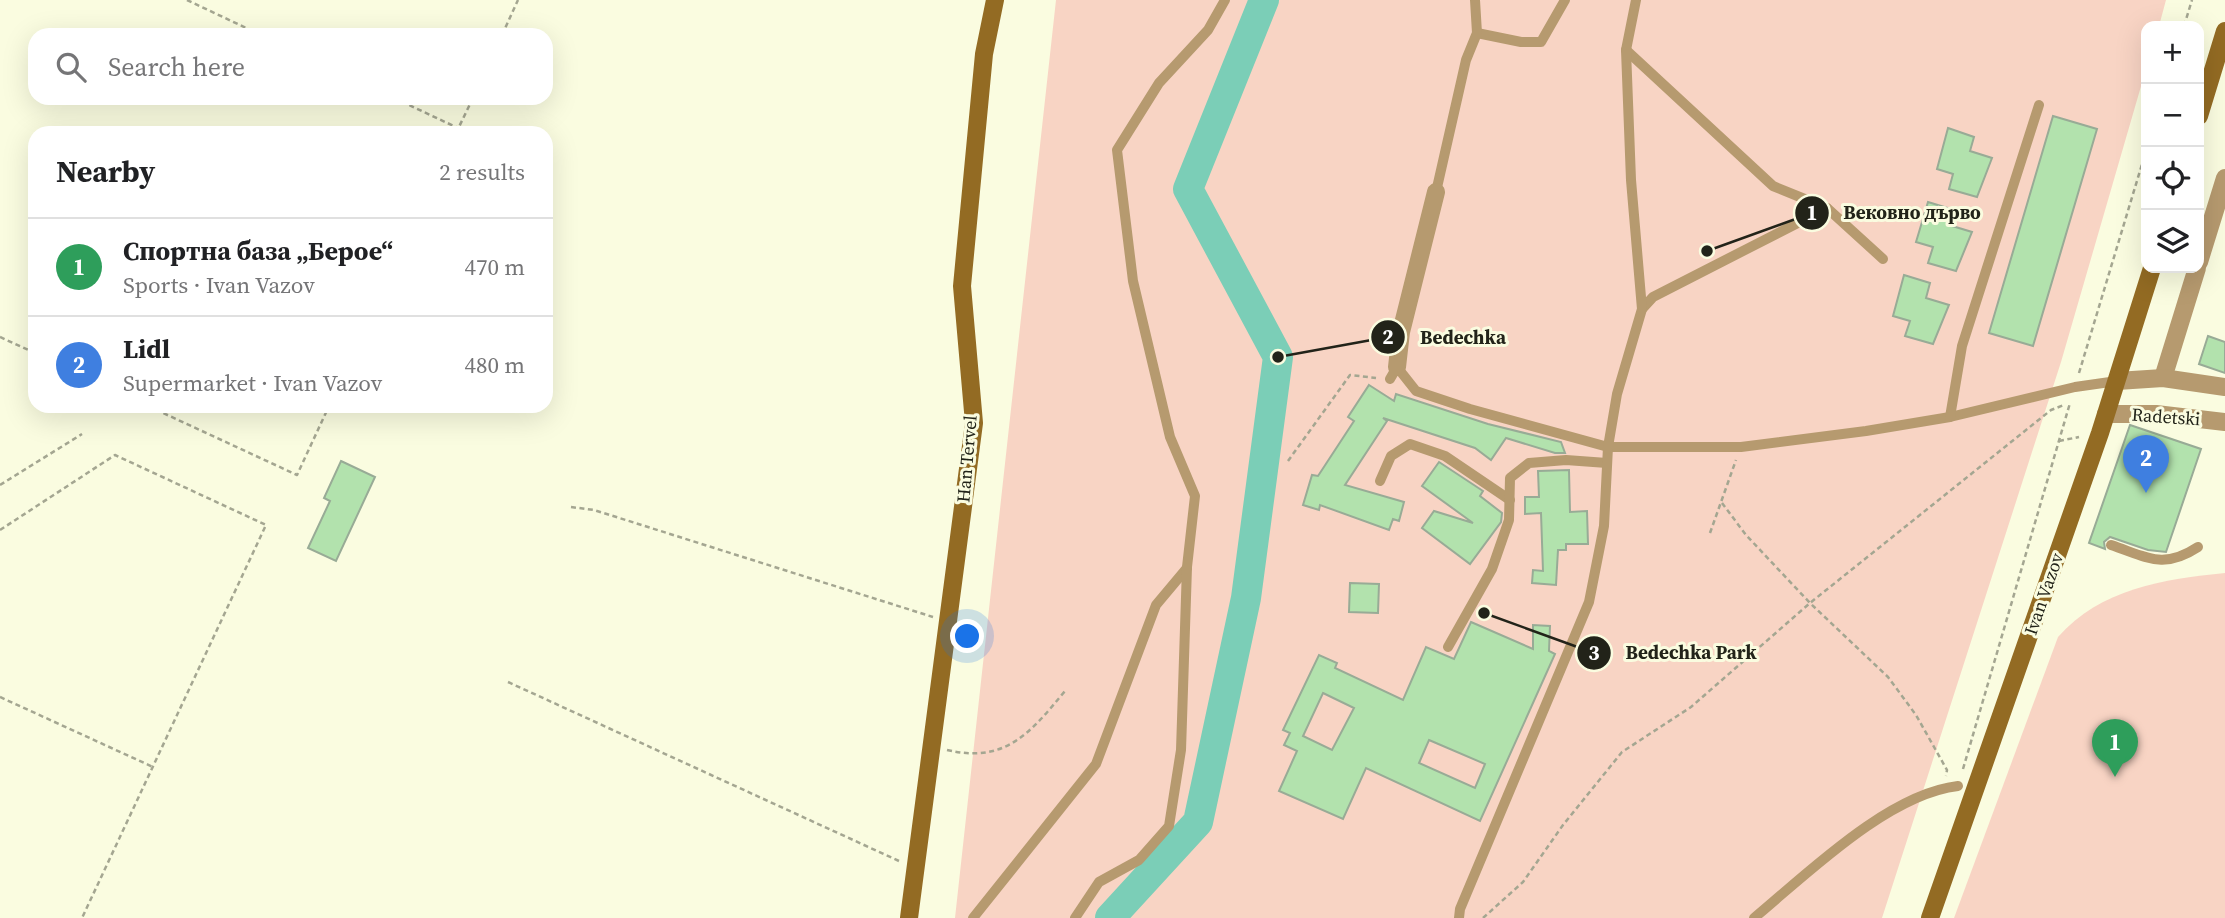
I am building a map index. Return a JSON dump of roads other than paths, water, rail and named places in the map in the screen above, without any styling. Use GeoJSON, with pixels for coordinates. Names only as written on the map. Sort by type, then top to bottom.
{"type":"FeatureCollection","features":[{"type":"Feature","properties":{"kind":"street","name":"Han Tervel"},"geometry":{"type":"LineString","coordinates":[[909,918],[918,870],[974,423],[962,286],[984,54],[995,0]]}},
{"type":"Feature","properties":{"kind":"street"},"geometry":{"type":"LineString","coordinates":[[2204,100],[2225,31]]}},
{"type":"Feature","properties":{"kind":"street"},"geometry":{"type":"LineString","coordinates":[[2204,246],[2225,178]]}},
{"type":"Feature","properties":{"kind":"street"},"geometry":{"type":"LineString","coordinates":[[1394,373],[1401,332],[1436,192]]}},
{"type":"Feature","properties":{"kind":"street","name":"Ivan Vazov"},"geometry":{"type":"LineString","coordinates":[[1930,918],[2106,414],[2150,273]]}},
{"type":"Feature","properties":{"kind":"street"},"geometry":{"type":"LineString","coordinates":[[2163,378],[2195,273]]}},
{"type":"Feature","properties":{"kind":"street","name":"Radetski"},"geometry":{"type":"LineString","coordinates":[[2117,381],[2163,378],[2225,387]]}},
{"type":"Feature","properties":{"kind":"street","name":"Radetski"},"geometry":{"type":"LineString","coordinates":[[2106,414],[2156,414],[2225,422]]}},
{"type":"Feature","properties":{"kind":"lane"},"geometry":{"type":"LineString","coordinates":[[1075,918],[1099,882],[1139,860],[1169,826],[1181,750],[1187,568],[1195,496],[1170,437],[1132,281],[1117,150],[1159,82],[1208,30],[1225,0]]}},
{"type":"Feature","properties":{"kind":"lane"},"geometry":{"type":"LineString","coordinates":[[1436,192],[1466,60],[1477,33],[1475,0]]}},
{"type":"Feature","properties":{"kind":"lane"},"geometry":{"type":"LineString","coordinates":[[1477,33],[1521,42],[1541,41],[1565,0]]}},
{"type":"Feature","properties":{"kind":"lane"},"geometry":{"type":"LineString","coordinates":[[1459,918],[1460,909],[1589,602],[1604,526],[1608,447],[1617,394],[1642,309],[1631,180],[1626,50],[1636,0]]}},
{"type":"Feature","properties":{"kind":"lane"},"geometry":{"type":"LineString","coordinates":[[1626,50],[1773,186],[1827,208],[1883,259]]}},
{"type":"Feature","properties":{"kind":"lane"},"geometry":{"type":"LineString","coordinates":[[1950,417],[1962,346],[2039,104]]}},
{"type":"Feature","properties":{"kind":"lane"},"geometry":{"type":"LineString","coordinates":[[1642,309],[1653,297],[1827,208]]}},
{"type":"Feature","properties":{"kind":"lane"},"geometry":{"type":"LineString","coordinates":[[1394,373],[1416,391],[1470,409],[1608,447],[1741,447],[1950,417],[2075,387],[2117,381]]}},
{"type":"Feature","properties":{"kind":"lane"},"geometry":{"type":"LineString","coordinates":[[1380,481],[1391,456],[1410,444],[1445,456],[1510,500]]}},
{"type":"Feature","properties":{"kind":"lane"},"geometry":{"type":"LineString","coordinates":[[1448,647],[1492,569],[1509,520],[1510,478],[1529,463],[1566,460],[1607,463]]}},
{"type":"Feature","properties":{"kind":"lane"},"geometry":{"type":"LineString","coordinates":[[2111,545],[2166,562],[2176,560],[2198,547]]}},
{"type":"Feature","properties":{"kind":"lane"},"geometry":{"type":"LineString","coordinates":[[973,918],[1097,764],[1156,605],[1187,568]]}},
{"type":"Feature","properties":{"kind":"lane"},"geometry":{"type":"LineString","coordinates":[[1754,918],[1838,848],[1909,800],[1958,786]]}},
{"type":"Feature","properties":{"kind":"waterway"},"geometry":{"type":"LineString","coordinates":[[1110,918],[1198,822],[1246,598],[1278,357],[1188,189],[1264,0]]}},
{"type":"Feature","properties":{"kind":"place","name":"Вековно дърво"},"geometry":{"type":"Point","coordinates":[1707,251]}},
{"type":"Feature","properties":{"kind":"place","name":"Bedechka"},"geometry":{"type":"Point","coordinates":[1278,357]}},
{"type":"Feature","properties":{"kind":"place","name":"Lidl"},"geometry":{"type":"Point","coordinates":[2146,493]}},
{"type":"Feature","properties":{"kind":"place","name":"Bedechka Park"},"geometry":{"type":"Point","coordinates":[1484,613]}},
{"type":"Feature","properties":{"kind":"place","name":"Спортна база „Берое“"},"geometry":{"type":"Point","coordinates":[2115,777]}}]}
